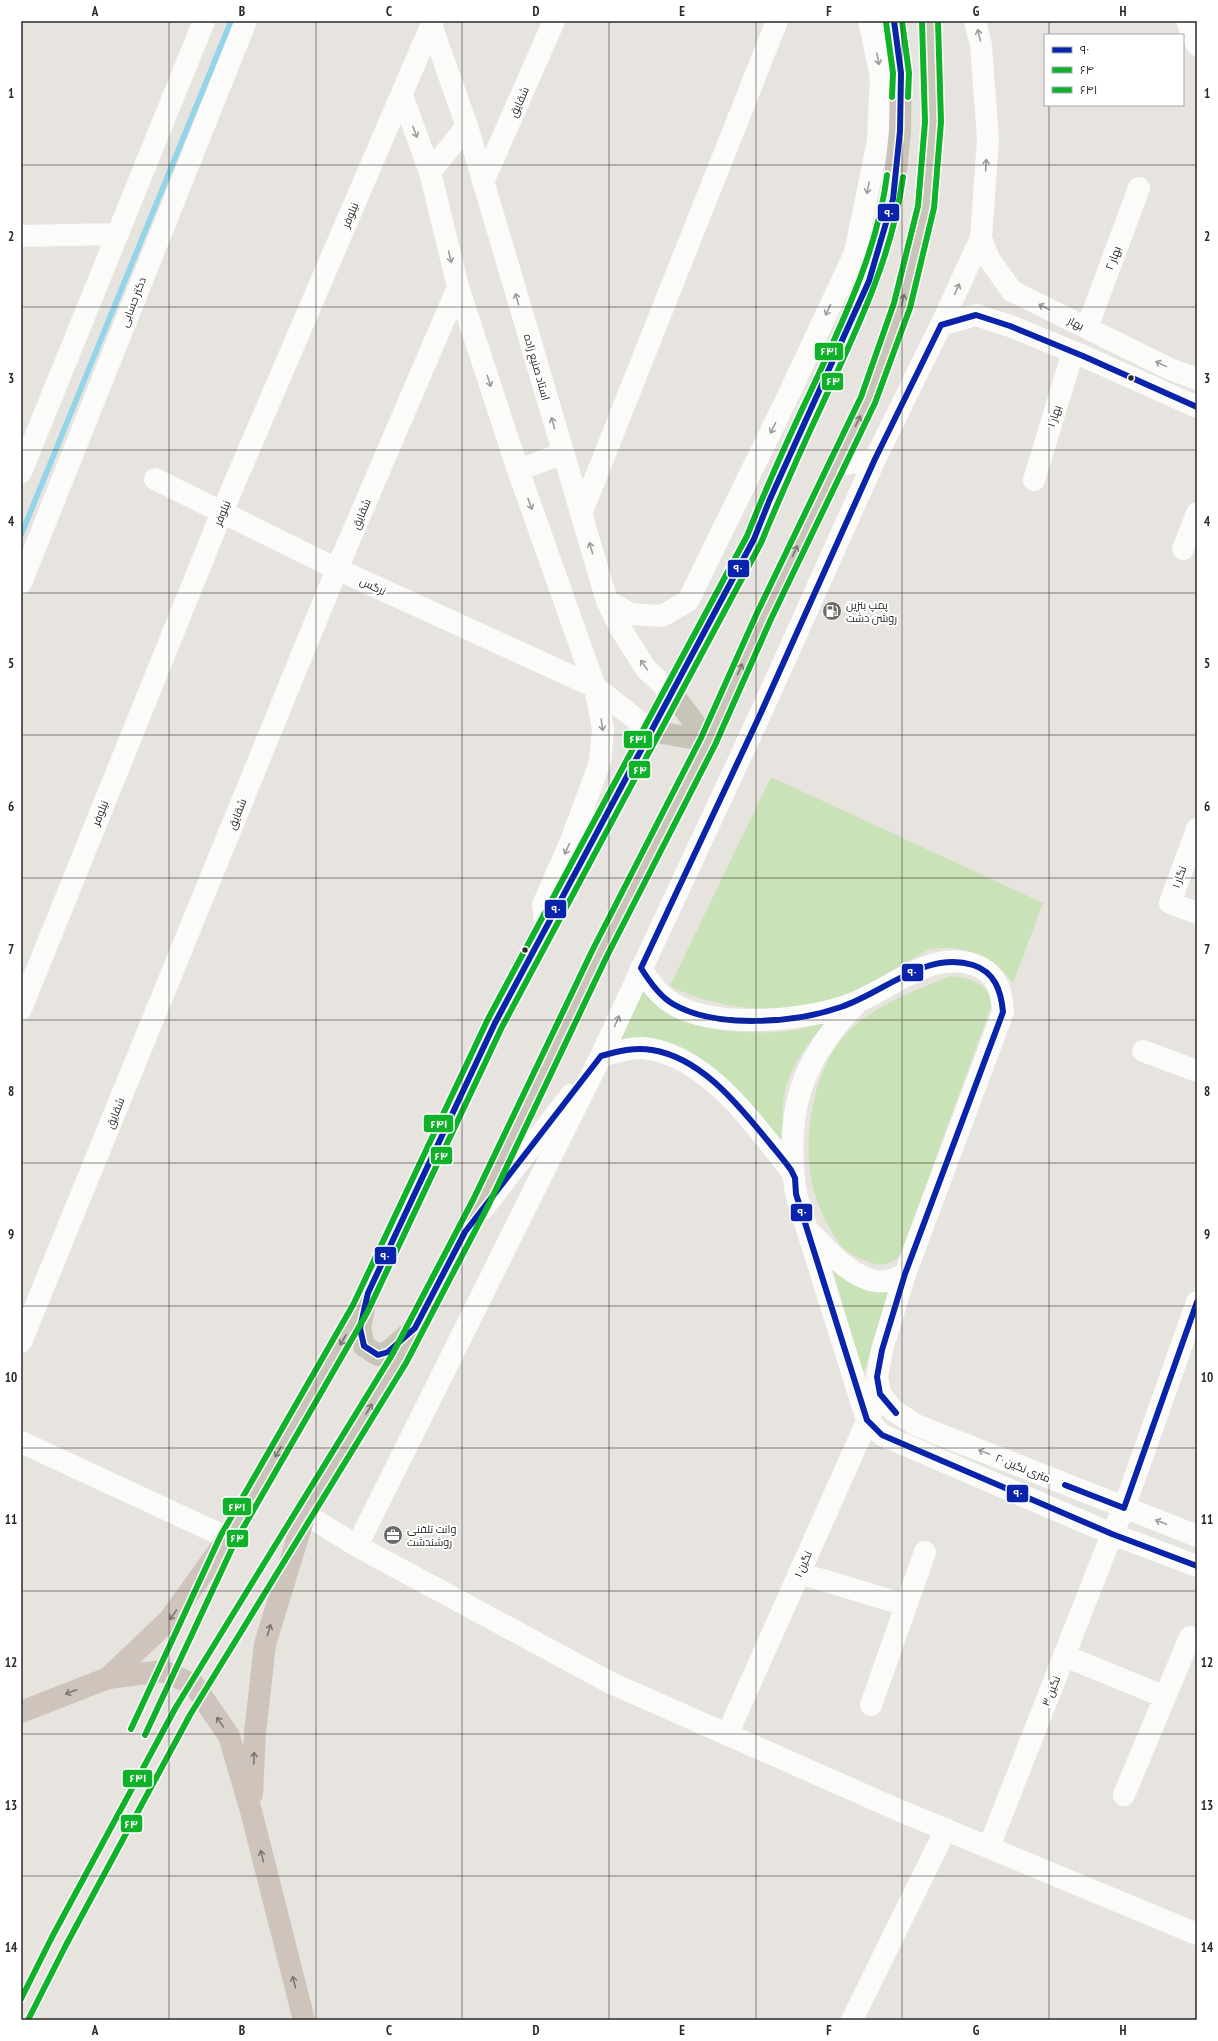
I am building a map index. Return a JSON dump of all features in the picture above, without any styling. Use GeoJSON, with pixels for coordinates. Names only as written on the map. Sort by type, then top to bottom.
{"type":"FeatureCollection","features":[{"type":"Feature","properties":{"kind":"highway"},"geometry":{"type":"LineString","coordinates":[[251,1811],[255,1733],[264,1644],[305,1514]]}},
{"type":"Feature","properties":{"kind":"highway"},"geometry":{"type":"LineString","coordinates":[[108,1678],[170,1619],[228,1538]]}},
{"type":"Feature","properties":{"kind":"highway"},"geometry":{"type":"LineString","coordinates":[[21,1712],[108,1678],[163,1671],[194,1685],[229,1736],[251,1811],[304,2020]]}},
{"type":"Feature","properties":{"kind":"main road"},"geometry":{"type":"LineString","coordinates":[[228,1538],[360,1309],[496,1023],[754,539],[869,281],[893,199],[900,131],[901,73],[894,21]]}},
{"type":"Feature","properties":{"kind":"main road"},"geometry":{"type":"LineString","coordinates":[[305,1514],[399,1359],[465,1232],[600,952],[708,741],[764,616],[868,400],[902,305],[926,207],[933,114],[930,21]]}},
{"type":"Feature","properties":{"kind":"main road"},"geometry":{"type":"LineString","coordinates":[[672,693],[708,741]]}},
{"type":"Feature","properties":{"kind":"main road"},"geometry":{"type":"LineString","coordinates":[[651,731],[708,741]]}},
{"type":"Feature","properties":{"kind":"main road"},"geometry":{"type":"LineString","coordinates":[[368,1293],[360,1328],[364,1346],[378,1355],[388,1352],[415,1328]]}},
{"type":"Feature","properties":{"kind":"street"},"geometry":{"type":"LineString","coordinates":[[21,472],[204,21]]}},
{"type":"Feature","properties":{"kind":"street","name":"دکتر حسابی"},"geometry":{"type":"LineString","coordinates":[[21,584],[246,21]]}},
{"type":"Feature","properties":{"kind":"street","name":"شقایق"},"geometry":{"type":"LineString","coordinates":[[484,182],[554,21]]}},
{"type":"Feature","properties":{"kind":"street"},"geometry":{"type":"LineString","coordinates":[[581,514],[777,21]]}},
{"type":"Feature","properties":{"kind":"street"},"geometry":{"type":"LineString","coordinates":[[607,602],[631,614],[662,616],[688,601],[855,253],[878,141],[881,76],[870,21]]}},
{"type":"Feature","properties":{"kind":"street"},"geometry":{"type":"LineString","coordinates":[[357,1546],[601,1056],[755,724],[875,459],[941,325],[981,238],[988,139],[981,46],[975,21]]}},
{"type":"Feature","properties":{"kind":"street"},"geometry":{"type":"LineString","coordinates":[[1187,21],[1197,46]]}},
{"type":"Feature","properties":{"kind":"street","name":"استاد صنیع زاده"},"geometry":{"type":"LineString","coordinates":[[432,23],[467,126],[484,182],[562,454],[607,602],[619,626],[646,669],[672,693]]}},
{"type":"Feature","properties":{"kind":"street","name":"نیلوفر"},"geometry":{"type":"LineString","coordinates":[[21,1009],[222,512],[432,23]]}},
{"type":"Feature","properties":{"kind":"street"},"geometry":{"type":"LineString","coordinates":[[402,95],[430,172],[458,287],[518,470],[595,687],[603,729],[600,762],[571,841],[543,905],[546,929]]}},
{"type":"Feature","properties":{"kind":"street"},"geometry":{"type":"LineString","coordinates":[[430,172],[467,126]]}},
{"type":"Feature","properties":{"kind":"street","name":"بهار ۲"},"geometry":{"type":"LineString","coordinates":[[1087,328],[1139,188]]}},
{"type":"Feature","properties":{"kind":"street"},"geometry":{"type":"LineString","coordinates":[[21,236],[117,234]]}},
{"type":"Feature","properties":{"kind":"street","name":"بهار"},"geometry":{"type":"LineString","coordinates":[[981,238],[989,259],[1012,292],[1170,369],[1197,379]]}},
{"type":"Feature","properties":{"kind":"street","name":"شقایق"},"geometry":{"type":"LineString","coordinates":[[21,1342],[337,569],[458,287]]}},
{"type":"Feature","properties":{"kind":"street"},"geometry":{"type":"LineString","coordinates":[[941,325],[976,315],[1010,326],[1073,352],[1197,407]]}},
{"type":"Feature","properties":{"kind":"street","name":"بهار ۱"},"geometry":{"type":"LineString","coordinates":[[1034,480],[1073,352]]}},
{"type":"Feature","properties":{"kind":"street"},"geometry":{"type":"LineString","coordinates":[[518,470],[562,454]]}},
{"type":"Feature","properties":{"kind":"street"},"geometry":{"type":"LineString","coordinates":[[836,466],[875,459]]}},
{"type":"Feature","properties":{"kind":"street","name":"نرگس"},"geometry":{"type":"LineString","coordinates":[[155,479],[337,569],[595,687]]}},
{"type":"Feature","properties":{"kind":"street"},"geometry":{"type":"LineString","coordinates":[[737,501],[764,514]]}},
{"type":"Feature","properties":{"kind":"street"},"geometry":{"type":"LineString","coordinates":[[1183,549],[1197,513]]}},
{"type":"Feature","properties":{"kind":"street"},"geometry":{"type":"LineString","coordinates":[[595,687],[651,731]]}},
{"type":"Feature","properties":{"kind":"street","name":"نگار ۱"},"geometry":{"type":"LineString","coordinates":[[1197,829],[1170,903],[1197,914]]}},
{"type":"Feature","properties":{"kind":"street"},"geometry":{"type":"LineString","coordinates":[[641,968],[650,983],[674,1004],[714,1016],[745,1020],[787,1018],[817,1013],[859,1001],[908,974],[956,961],[970,963],[988,971],[997,982],[1003,996],[1003,1012],[905,1274],[882,1350],[877,1377],[880,1394]]}},
{"type":"Feature","properties":{"kind":"street"},"geometry":{"type":"LineString","coordinates":[[859,1001],[825,1038],[802,1083],[797,1101],[795,1119],[793,1173],[796,1194],[809,1230],[867,1420],[882,1435],[1112,1534],[1197,1566]]}},
{"type":"Feature","properties":{"kind":"street"},"geometry":{"type":"LineString","coordinates":[[465,1232],[601,1056],[624,1050],[642,1048],[662,1052],[696,1069],[710,1079],[740,1110],[793,1173]]}},
{"type":"Feature","properties":{"kind":"street"},"geometry":{"type":"LineString","coordinates":[[1143,1052],[1197,1071]]}},
{"type":"Feature","properties":{"kind":"street"},"geometry":{"type":"LineString","coordinates":[[809,1230],[827,1252],[842,1264],[862,1276],[877,1281],[890,1280],[905,1274]]}},
{"type":"Feature","properties":{"kind":"street","name":"نگین ۳"},"geometry":{"type":"LineString","coordinates":[[989,1847],[1112,1534],[1124,1508],[1197,1302]]}},
{"type":"Feature","properties":{"kind":"street","name":"نگین ۱"},"geometry":{"type":"LineString","coordinates":[[727,1735],[867,1420],[880,1394]]}},
{"type":"Feature","properties":{"kind":"street","name":"۲۰ متری نگین"},"geometry":{"type":"LineString","coordinates":[[880,1394],[893,1410],[916,1425],[1197,1536]]}},
{"type":"Feature","properties":{"kind":"street"},"geometry":{"type":"LineString","coordinates":[[21,1442],[228,1538]]}},
{"type":"Feature","properties":{"kind":"street"},"geometry":{"type":"LineString","coordinates":[[305,1514],[357,1546],[611,1683],[946,1830],[1197,1934]]}},
{"type":"Feature","properties":{"kind":"street"},"geometry":{"type":"LineString","coordinates":[[871,1705],[925,1552]]}},
{"type":"Feature","properties":{"kind":"street"},"geometry":{"type":"LineString","coordinates":[[799,1573],[906,1605]]}},
{"type":"Feature","properties":{"kind":"street"},"geometry":{"type":"LineString","coordinates":[[1124,1795],[1190,1637]]}},
{"type":"Feature","properties":{"kind":"street"},"geometry":{"type":"LineString","coordinates":[[1065,1656],[1165,1697]]}},
{"type":"Feature","properties":{"kind":"street"},"geometry":{"type":"LineString","coordinates":[[852,2020],[946,1830]]}},
{"type":"Feature","properties":{"kind":"green space"},"geometry":{"type":"Polygon","coordinates":[[[771,777],[1043,903],[1013,983],[997,966],[977,954],[966,950],[942,948],[930,949],[856,990],[830,1000],[790,1008],[748,1008],[728,1005],[689,994],[670,986],[771,777]]]}},
{"type":"Feature","properties":{"kind":"green space"},"geometry":{"type":"Polygon","coordinates":[[[951,976],[965,978],[976,982],[985,989],[993,1001],[900,1256],[885,1264],[872,1263],[845,1250],[840,1244],[828,1225],[814,1192],[811,1181],[809,1143],[812,1109],[816,1093],[821,1077],[836,1047],[846,1034],[857,1024],[869,1015],[895,1000],[951,976]]]}},
{"type":"Feature","properties":{"kind":"green space"},"geometry":{"type":"Polygon","coordinates":[[[640,987],[656,1003],[674,1017],[686,1022],[715,1029],[761,1033],[776,1032],[789,1031],[827,1021],[805,1048],[793,1068],[785,1090],[783,1102],[784,1145],[746,1098],[716,1070],[699,1058],[681,1048],[657,1039],[639,1038],[616,1040],[640,987]]]}},
{"type":"Feature","properties":{"kind":"green space"},"geometry":{"type":"Polygon","coordinates":[[[831,1264],[893,1288],[863,1374],[831,1264]]]}},
{"type":"Feature","properties":{"kind":"waterway"},"geometry":{"type":"LineString","coordinates":[[21,535],[231,21]]}},
{"type":"Feature","properties":{"kind":"transit line","name":"۹۰"},"geometry":{"type":"LineString","coordinates":[[894,21],[901,73],[900,131],[893,199],[869,281],[770,499],[754,539],[495,1023],[368,1293],[360,1328],[364,1346],[378,1355],[388,1352],[415,1328],[465,1232],[601,1056],[633,1049],[652,1050],[670,1055],[687,1063],[718,1085],[744,1113],[791,1170],[795,1178],[796,1194],[867,1420],[882,1435],[1112,1534],[1197,1566]]}},
{"type":"Feature","properties":{"kind":"transit line","name":"۶۴۱"},"geometry":{"type":"LineString","coordinates":[[902,21],[909,73],[908,97]]}},
{"type":"Feature","properties":{"kind":"transit line","name":"۶۴۱"},"geometry":{"type":"LineString","coordinates":[[21,1999],[52,1937],[176,1707],[392,1355],[474,1198],[593,949],[701,738],[757,613],[861,397],[894,303],[918,206],[925,122],[922,21]]}},
{"type":"Feature","properties":{"kind":"transit line","name":"۶۴"},"geometry":{"type":"LineString","coordinates":[[28,2020],[66,1945],[190,1715],[406,1363],[488,1206],[607,956],[715,745],[771,619],[875,403],[910,308],[934,208],[941,122],[938,21]]}},
{"type":"Feature","properties":{"kind":"transit line","name":"۶۴"},"geometry":{"type":"LineString","coordinates":[[886,22],[893,73],[892,97]]}},
{"type":"Feature","properties":{"kind":"transit line","name":"۶۴۱"},"geometry":{"type":"LineString","coordinates":[[131,1729],[221,1535],[353,1305],[488,1019],[747,536],[859,280],[876,229],[883,202],[887,175]]}},
{"type":"Feature","properties":{"kind":"transit line","name":"۶۴"},"geometry":{"type":"LineString","coordinates":[[145,1735],[235,1542],[367,1313],[502,1027],[761,543],[871,295],[890,237],[898,207],[903,177]]}},
{"type":"Feature","properties":{"kind":"transit line","name":"۹۰"},"geometry":{"type":"LineString","coordinates":[[896,1413],[880,1394],[877,1377],[882,1350],[905,1274],[1003,1012],[1001,997],[996,983],[987,972],[973,965],[956,962],[939,963],[906,975],[857,1001],[841,1007],[801,1017],[756,1021],[711,1017],[691,1012],[673,1004],[659,993],[641,968],[759,717],[875,459],[941,325],[976,315],[1010,326],[1083,356],[1197,407]]}},
{"type":"Feature","properties":{"kind":"transit line","name":"۹۰"},"geometry":{"type":"LineString","coordinates":[[1065,1485],[1124,1508],[1197,1302]]}},
{"type":"Feature","properties":{"kind":"place","name":"پمپ بنزین روشن دشت"},"geometry":{"type":"Point","coordinates":[832,611]}},
{"type":"Feature","properties":{"kind":"place","name":"وانت تلفنی روشندشت"},"geometry":{"type":"Point","coordinates":[393,1535]}}]}
